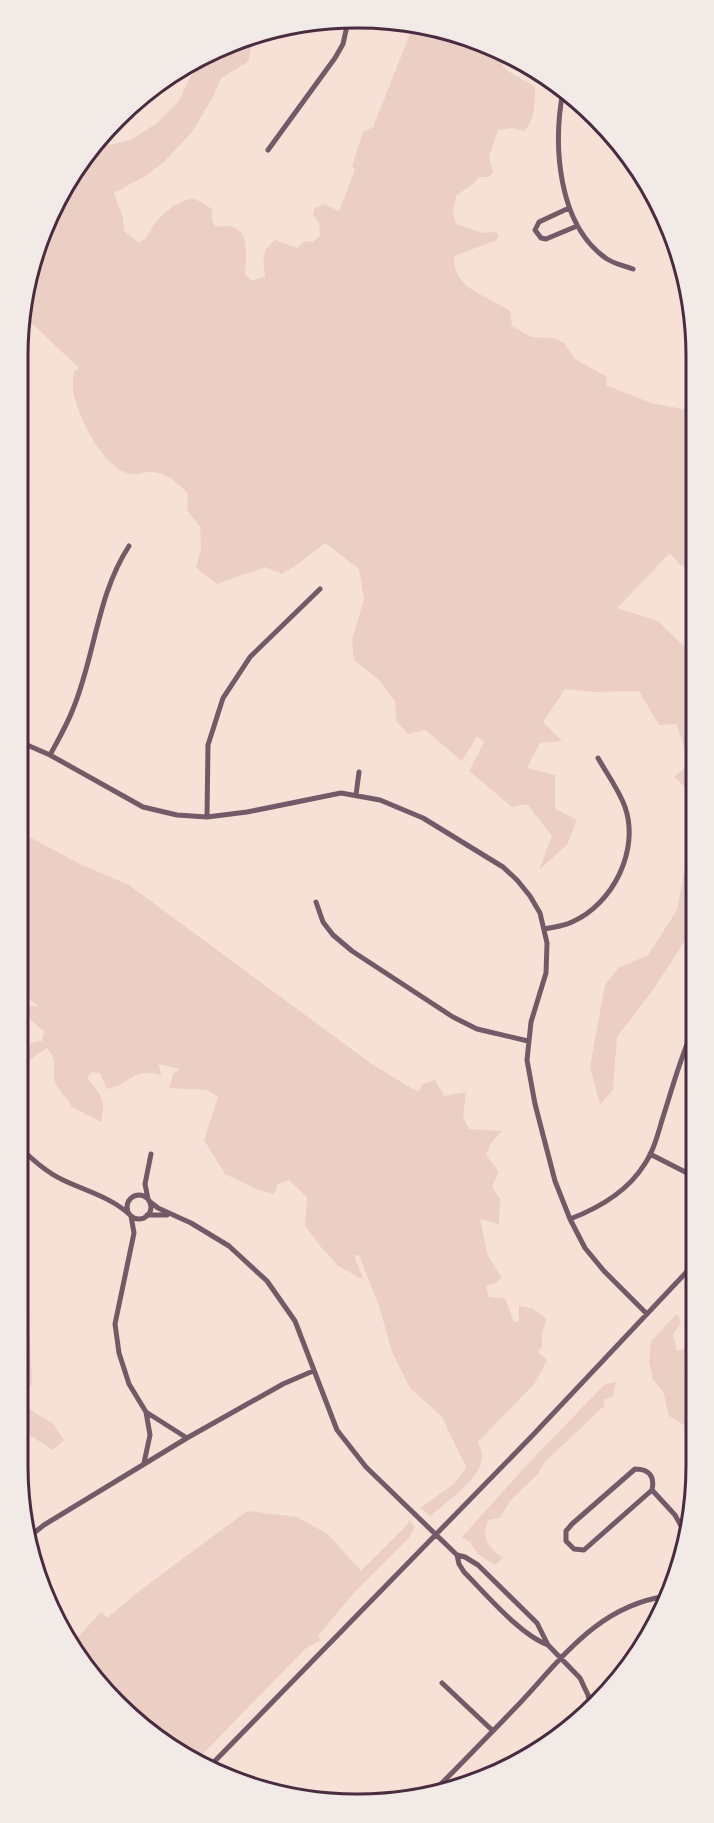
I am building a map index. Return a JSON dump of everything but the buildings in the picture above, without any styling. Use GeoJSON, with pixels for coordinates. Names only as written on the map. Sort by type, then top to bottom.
{"type":"FeatureCollection","features":[{"type":"Feature","properties":{"kind":"street"},"geometry":{"type":"LineString","coordinates":[[268,150],[335,58],[343,44],[346,29]]}},
{"type":"Feature","properties":{"kind":"street"},"geometry":{"type":"LineString","coordinates":[[561,100],[558,138],[560,168],[569,208],[577,226],[601,255],[610,261],[633,269]]}},
{"type":"Feature","properties":{"kind":"street"},"geometry":{"type":"LineString","coordinates":[[569,208],[539,222],[535,230],[541,238],[546,239],[577,226]]}},
{"type":"Feature","properties":{"kind":"street"},"geometry":{"type":"LineString","coordinates":[[50,755],[74,708],[109,584],[118,563],[129,546]]}},
{"type":"Feature","properties":{"kind":"street"},"geometry":{"type":"LineString","coordinates":[[207,817],[208,745],[223,698],[250,657],[320,589]]}},
{"type":"Feature","properties":{"kind":"street"},"geometry":{"type":"LineString","coordinates":[[29,746],[50,755],[143,807],[177,815],[207,817],[246,812],[340,793],[380,800],[408,810],[503,867],[530,896],[540,913],[545,929],[548,960],[535,1007],[528,1041],[527,1060],[535,1104],[555,1181],[570,1219],[585,1248],[647,1314]]}},
{"type":"Feature","properties":{"kind":"street"},"geometry":{"type":"LineString","coordinates":[[545,929],[572,922],[600,903],[615,882],[625,858],[628,842],[625,807],[598,758]]}},
{"type":"Feature","properties":{"kind":"street"},"geometry":{"type":"LineString","coordinates":[[356,795],[359,772]]}},
{"type":"Feature","properties":{"kind":"street"},"geometry":{"type":"LineString","coordinates":[[316,902],[323,922],[333,935],[352,951],[453,1017],[477,1029],[528,1041]]}},
{"type":"Feature","properties":{"kind":"street"},"geometry":{"type":"LineString","coordinates":[[570,1219],[591,1211],[620,1191],[638,1173],[650,1154],[686,1045]]}},
{"type":"Feature","properties":{"kind":"street"},"geometry":{"type":"LineString","coordinates":[[144,1463],[150,1435],[146,1412],[129,1384],[119,1353],[115,1324],[134,1233],[151,1209],[145,1184],[151,1154]]}},
{"type":"Feature","properties":{"kind":"street"},"geometry":{"type":"LineString","coordinates":[[650,1154],[686,1172]]}},
{"type":"Feature","properties":{"kind":"street"},"geometry":{"type":"LineString","coordinates":[[29,1156],[45,1170],[114,1202],[136,1218],[172,1215]]}},
{"type":"Feature","properties":{"kind":"street"},"geometry":{"type":"LineString","coordinates":[[134,1233],[128,1203],[145,1184]]}},
{"type":"Feature","properties":{"kind":"street"},"geometry":{"type":"LineString","coordinates":[[114,1202],[134,1196],[144,1196],[172,1215],[191,1223],[229,1246],[267,1281],[295,1321],[338,1430],[366,1467],[456,1555],[464,1572],[526,1632],[548,1645],[562,1658],[580,1678],[589,1698]]}},
{"type":"Feature","properties":{"kind":"street"},"geometry":{"type":"LineString","coordinates":[[214,1762],[686,1273]]}},
{"type":"Feature","properties":{"kind":"street"},"geometry":{"type":"LineString","coordinates":[[35,1532],[187,1438],[283,1384],[313,1371]]}},
{"type":"Feature","properties":{"kind":"street"},"geometry":{"type":"LineString","coordinates":[[146,1412],[187,1438]]}},
{"type":"Feature","properties":{"kind":"street"},"geometry":{"type":"LineString","coordinates":[[635,1469],[649,1472],[654,1482],[652,1490],[584,1550],[574,1549],[566,1541],[566,1531],[572,1524],[635,1469]]}},
{"type":"Feature","properties":{"kind":"street"},"geometry":{"type":"LineString","coordinates":[[652,1490],[675,1515],[680,1524]]}},
{"type":"Feature","properties":{"kind":"street"},"geometry":{"type":"LineString","coordinates":[[456,1555],[465,1557],[478,1565],[537,1623],[548,1645]]}},
{"type":"Feature","properties":{"kind":"street"},"geometry":{"type":"LineString","coordinates":[[442,1783],[579,1638],[605,1619],[640,1603],[657,1599]]}},
{"type":"Feature","properties":{"kind":"street"},"geometry":{"type":"LineString","coordinates":[[442,1683],[493,1731]]}},
{"type":"Feature","properties":{"kind":"shaded area"},"geometry":{"type":"Polygon","coordinates":[[[410,33],[463,46],[502,62],[508,71],[535,87],[534,110],[528,127],[524,131],[512,128],[498,130],[489,157],[493,173],[488,177],[479,177],[456,196],[453,214],[456,224],[483,233],[495,232],[499,235],[497,240],[454,256],[459,277],[473,290],[510,311],[512,326],[531,337],[553,338],[564,343],[575,359],[607,377],[606,385],[651,403],[686,410],[686,565],[680,565],[670,553],[617,608],[658,621],[686,648],[686,752],[676,724],[659,725],[639,691],[594,692],[565,689],[543,722],[562,741],[540,743],[527,768],[555,775],[555,809],[577,820],[567,845],[539,870],[552,836],[527,804],[512,807],[469,771],[484,742],[477,736],[462,761],[425,730],[408,734],[396,721],[395,701],[380,681],[354,660],[352,640],[364,599],[359,569],[325,543],[282,574],[265,567],[217,584],[196,568],[201,548],[200,527],[187,510],[188,493],[165,475],[154,472],[129,474],[109,461],[92,439],[76,402],[73,379],[74,372],[79,368],[30,322],[46,251],[62,212],[84,174],[105,146],[131,140],[157,123],[179,101],[192,74],[212,62],[253,45],[251,47],[248,62],[221,78],[213,97],[192,132],[164,162],[147,175],[114,193],[123,218],[124,231],[138,242],[146,239],[159,218],[172,207],[194,198],[212,209],[212,221],[216,227],[228,226],[236,228],[241,233],[246,247],[245,275],[253,281],[265,276],[264,256],[267,248],[275,240],[297,248],[305,241],[313,242],[320,236],[319,223],[313,215],[315,208],[323,204],[339,211],[355,170],[352,166],[363,132],[373,127],[410,33]]]}},
{"type":"Feature","properties":{"kind":"shaded area"},"geometry":{"type":"Polygon","coordinates":[[[686,766],[686,788],[674,777],[686,766]]]}},
{"type":"Feature","properties":{"kind":"shaded area"},"geometry":{"type":"Polygon","coordinates":[[[29,837],[82,865],[129,885],[373,1065],[418,1092],[423,1084],[435,1080],[444,1096],[466,1092],[463,1117],[469,1129],[502,1131],[491,1143],[486,1155],[499,1172],[492,1186],[500,1199],[499,1224],[480,1219],[488,1256],[502,1278],[486,1286],[489,1297],[505,1298],[514,1322],[519,1321],[519,1306],[532,1308],[547,1319],[542,1333],[542,1347],[538,1352],[547,1360],[535,1383],[478,1442],[482,1456],[476,1473],[470,1481],[430,1516],[420,1508],[454,1484],[466,1467],[442,1417],[410,1388],[392,1352],[379,1306],[359,1255],[354,1256],[364,1280],[338,1266],[305,1226],[307,1197],[289,1180],[278,1184],[274,1194],[261,1191],[225,1174],[204,1140],[218,1097],[207,1090],[169,1088],[173,1074],[180,1069],[159,1064],[161,1075],[144,1073],[107,1089],[100,1073],[92,1072],[87,1078],[101,1097],[103,1107],[101,1122],[72,1107],[55,1082],[53,1057],[47,1048],[29,1060],[29,1044],[42,1041],[44,1031],[29,1016],[29,1006],[39,1006],[29,999],[29,837]]]}},
{"type":"Feature","properties":{"kind":"shaded area"},"geometry":{"type":"Polygon","coordinates":[[[686,867],[686,939],[653,990],[617,1037],[613,1090],[600,1105],[590,1067],[605,985],[618,968],[648,955],[677,910],[686,867]]]}},
{"type":"Feature","properties":{"kind":"shaded area"},"geometry":{"type":"Polygon","coordinates":[[[29,1311],[32,1384],[29,1387],[29,1311]]]}},
{"type":"Feature","properties":{"kind":"shaded area"},"geometry":{"type":"Polygon","coordinates":[[[677,1314],[681,1322],[673,1335],[677,1351],[686,1348],[686,1374],[683,1374],[686,1377],[686,1426],[669,1416],[663,1391],[653,1380],[649,1362],[651,1341],[677,1314]]]}},
{"type":"Feature","properties":{"kind":"shaded area"},"geometry":{"type":"Polygon","coordinates":[[[616,1382],[613,1396],[604,1400],[604,1406],[545,1462],[538,1474],[510,1501],[500,1518],[488,1520],[485,1532],[487,1542],[503,1558],[495,1565],[478,1554],[470,1542],[462,1537],[522,1470],[605,1384],[616,1382]]]}},
{"type":"Feature","properties":{"kind":"shaded area"},"geometry":{"type":"Polygon","coordinates":[[[29,1409],[53,1424],[64,1440],[53,1450],[29,1435],[29,1409]]]}},
{"type":"Feature","properties":{"kind":"shaded area"},"geometry":{"type":"Polygon","coordinates":[[[247,1511],[297,1517],[328,1534],[361,1571],[407,1525],[409,1520],[415,1527],[409,1538],[353,1594],[318,1636],[321,1640],[307,1647],[202,1755],[174,1739],[140,1713],[110,1683],[77,1637],[101,1612],[107,1618],[247,1511]]]}}]}
